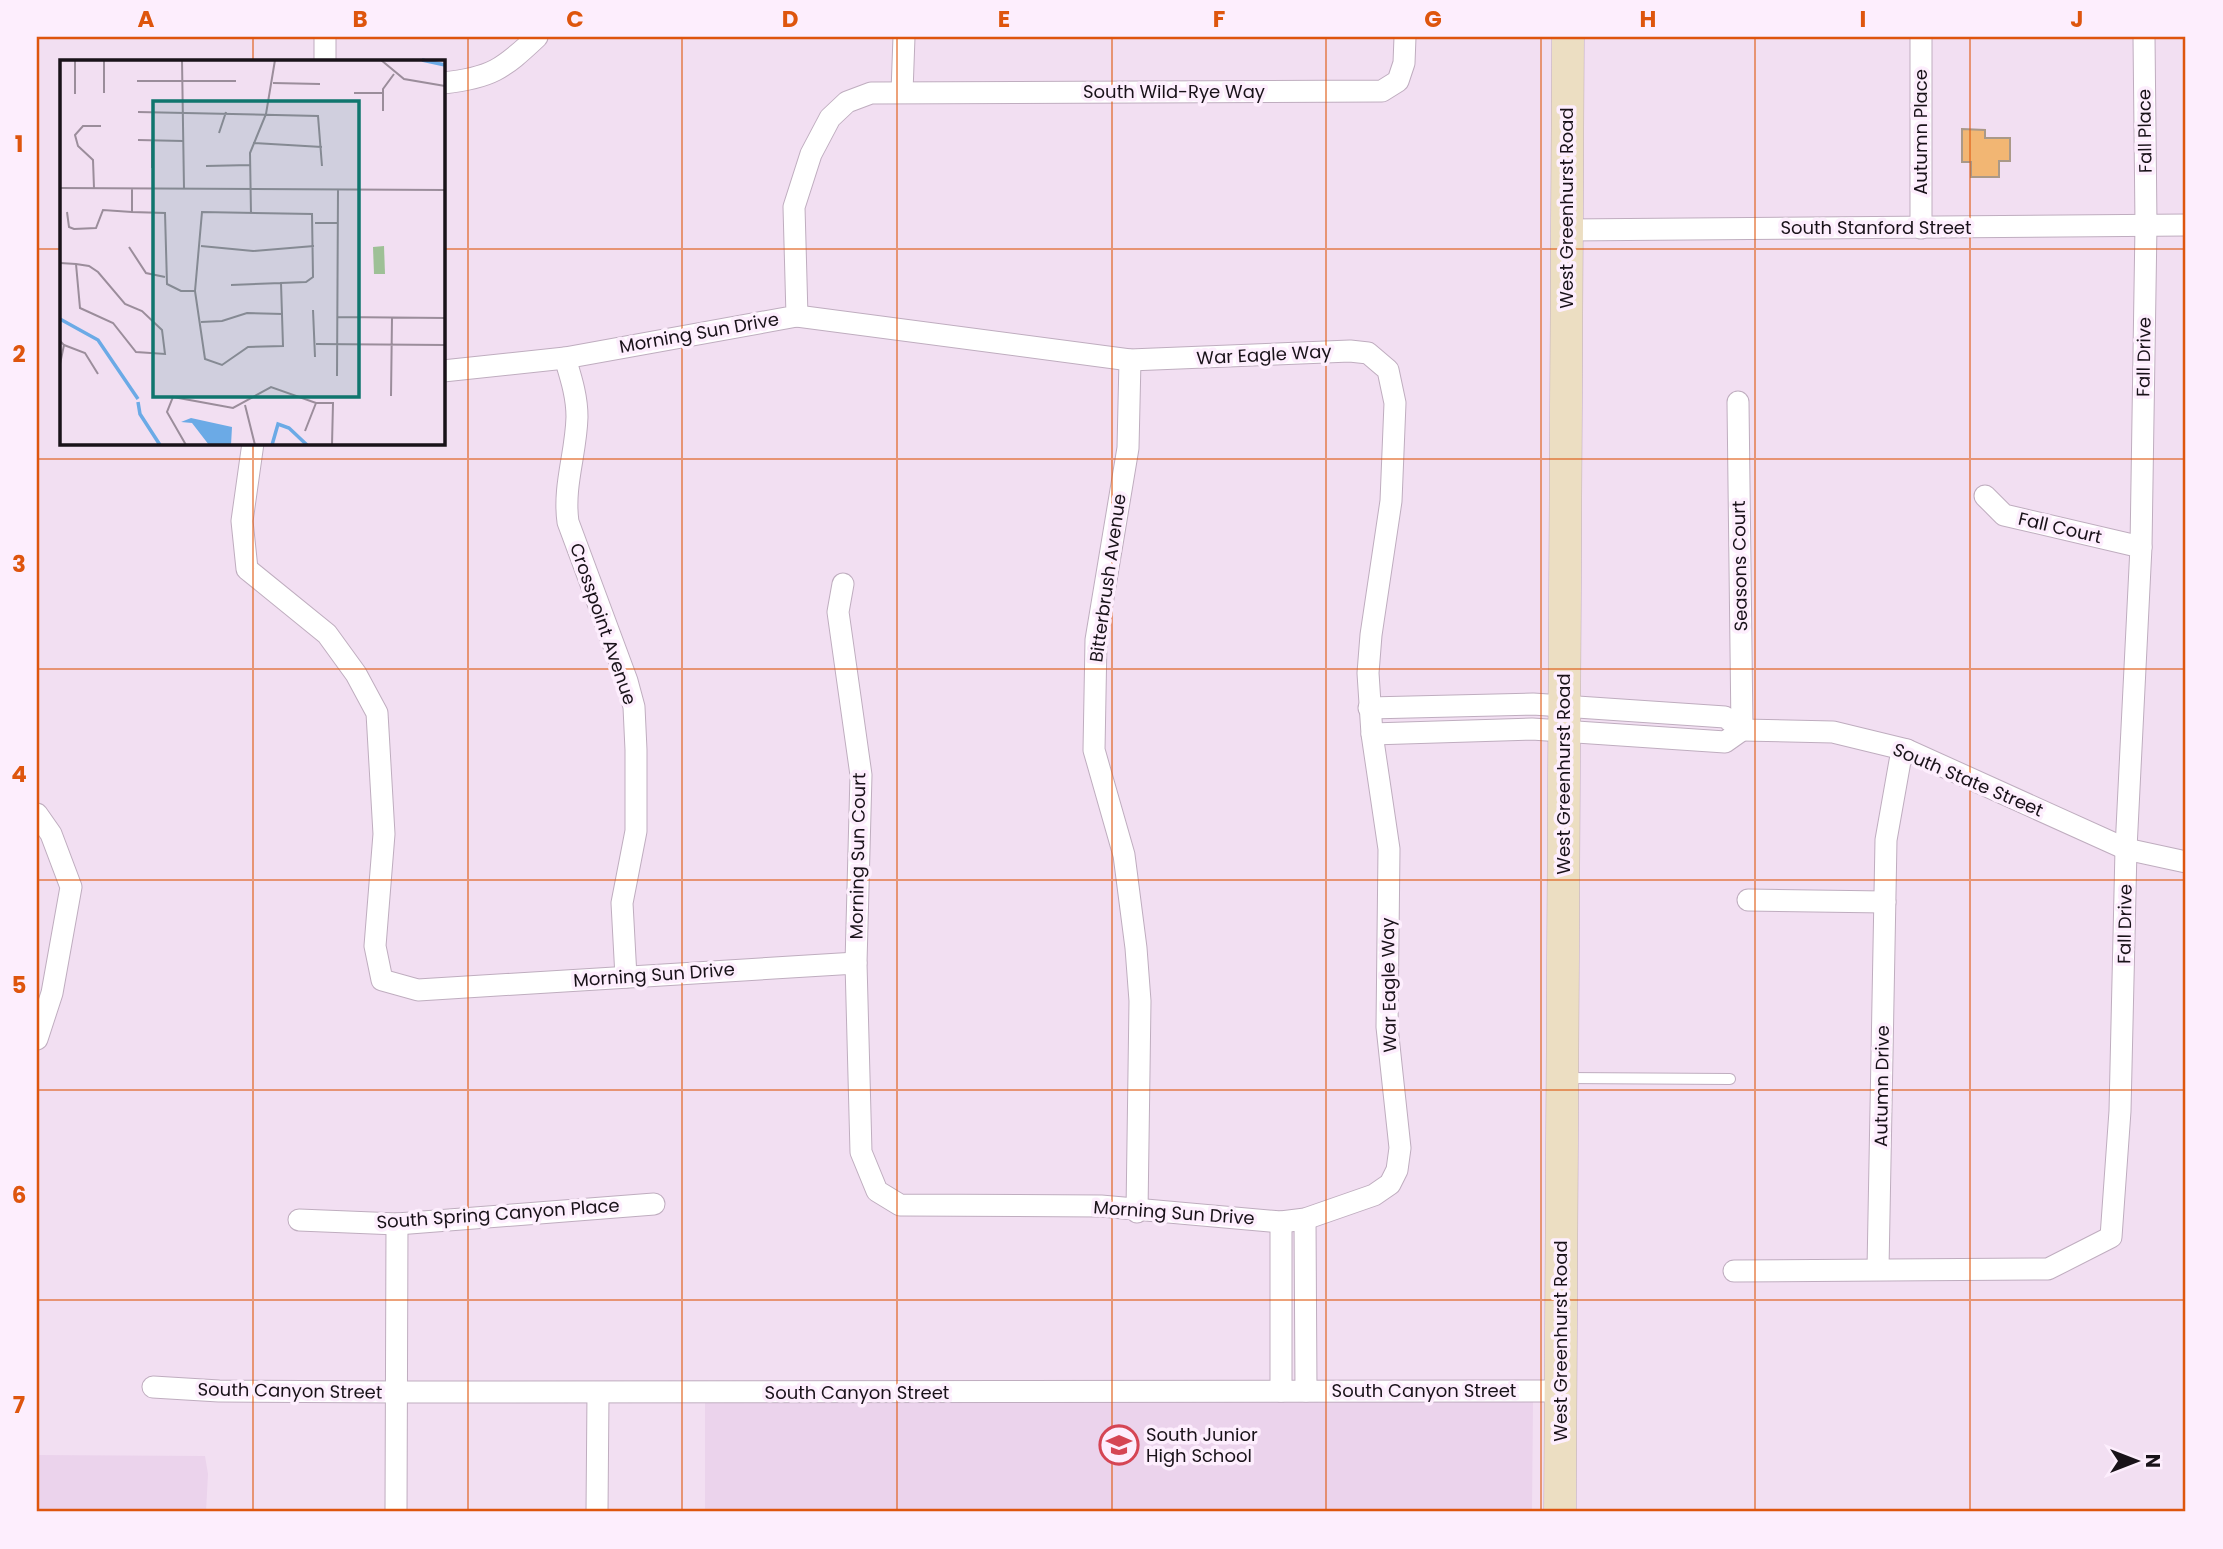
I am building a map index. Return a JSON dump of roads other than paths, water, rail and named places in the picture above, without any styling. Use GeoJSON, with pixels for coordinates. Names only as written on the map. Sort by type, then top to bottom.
{"type":"FeatureCollection","features":[{"type":"Feature","properties":{"kind":"main road","name":"West Greenhurst Road"},"geometry":{"type":"LineString","coordinates":[[1560,1512],[1567,37]]}},
{"type":"Feature","properties":{"kind":"street"},"geometry":{"type":"LineString","coordinates":[[325,60],[326,37]]}},
{"type":"Feature","properties":{"kind":"street"},"geometry":{"type":"LineString","coordinates":[[444,83],[471,80],[505,68],[537,37]]}},
{"type":"Feature","properties":{"kind":"street"},"geometry":{"type":"LineString","coordinates":[[902,92],[904,37]]}},
{"type":"Feature","properties":{"kind":"street","name":"South Wild-Rye Way"},"geometry":{"type":"LineString","coordinates":[[902,92],[1382,91],[1398,81],[1404,63],[1405,37]]}},
{"type":"Feature","properties":{"kind":"street","name":"Autumn Place"},"geometry":{"type":"LineString","coordinates":[[1921,37],[1921,228]]}},
{"type":"Feature","properties":{"kind":"street","name":"Fall Place"},"geometry":{"type":"LineString","coordinates":[[2144,37],[2146,225]]}},
{"type":"Feature","properties":{"kind":"street","name":"Morning Sun Drive"},"geometry":{"type":"LineString","coordinates":[[444,371],[565,358],[797,316],[793,207],[811,155],[830,118],[847,102],[872,93],[902,92]]}},
{"type":"Feature","properties":{"kind":"street","name":"Fall Drive"},"geometry":{"type":"LineString","coordinates":[[1734,1271],[2048,1269],[2111,1237],[2120,1111],[2126,849],[2141,547],[2146,225]]}},
{"type":"Feature","properties":{"kind":"street","name":"South Stanford Street"},"geometry":{"type":"LineString","coordinates":[[1567,230],[2186,225]]}},
{"type":"Feature","properties":{"kind":"street","name":"War Eagle Way"},"geometry":{"type":"LineString","coordinates":[[797,316],[1130,360],[1350,351],[1368,354],[1388,370],[1395,403],[1391,501],[1371,635],[1369,708],[1389,849],[1387,1027],[1400,1148],[1397,1170],[1390,1184],[1374,1195],[1305,1219]]}},
{"type":"Feature","properties":{"kind":"street","name":"Crosspoint Avenue"},"geometry":{"type":"LineString","coordinates":[[565,358],[574,387],[577,419],[564,498],[568,522],[634,707],[636,831],[622,903],[626,977]]}},
{"type":"Feature","properties":{"kind":"street","name":"Bitterbrush Avenue"},"geometry":{"type":"LineString","coordinates":[[1130,360],[1128,447],[1096,640],[1094,750],[1124,855],[1136,948],[1140,1001],[1137,1212]]}},
{"type":"Feature","properties":{"kind":"street","name":"Seasons Court"},"geometry":{"type":"LineString","coordinates":[[1738,402],[1742,730]]}},
{"type":"Feature","properties":{"kind":"street","name":"Morning Sun Drive"},"geometry":{"type":"LineString","coordinates":[[253,444],[242,521],[247,569],[327,634],[356,674],[377,713],[384,834],[375,946],[382,980],[418,990],[856,963],[861,1152],[877,1191],[900,1205],[1101,1206],[1137,1212],[1281,1222],[1305,1219]]}},
{"type":"Feature","properties":{"kind":"street","name":"Fall Court"},"geometry":{"type":"LineString","coordinates":[[1985,496],[2004,515],[2141,547]]}},
{"type":"Feature","properties":{"kind":"street","name":"Morning Sun Court"},"geometry":{"type":"LineString","coordinates":[[843,584],[838,612],[862,775],[856,963]]}},
{"type":"Feature","properties":{"kind":"street"},"geometry":{"type":"LineString","coordinates":[[1369,708],[1533,704],[1564,719]]}},
{"type":"Feature","properties":{"kind":"street"},"geometry":{"type":"LineString","coordinates":[[1372,734],[1518,730],[1564,719]]}},
{"type":"Feature","properties":{"kind":"street","name":"South State Street"},"geometry":{"type":"LineString","coordinates":[[1564,719],[1725,742],[1742,730],[1833,732],[1907,750],[2126,849],[2186,862]]}},
{"type":"Feature","properties":{"kind":"street","name":"Autumn Drive"},"geometry":{"type":"LineString","coordinates":[[1878,1269],[1886,840],[1900,761],[1907,750]]}},
{"type":"Feature","properties":{"kind":"street"},"geometry":{"type":"LineString","coordinates":[[37,814],[51,834],[71,887],[44,991],[37,1039]]}},
{"type":"Feature","properties":{"kind":"street"},"geometry":{"type":"LineString","coordinates":[[1748,900],[1885,902]]}},
{"type":"Feature","properties":{"kind":"street","name":"South Spring Canyon Place"},"geometry":{"type":"LineString","coordinates":[[299,1220],[397,1224],[654,1204]]}},
{"type":"Feature","properties":{"kind":"street"},"geometry":{"type":"LineString","coordinates":[[1305,1219],[1306,1391]]}},
{"type":"Feature","properties":{"kind":"street"},"geometry":{"type":"LineString","coordinates":[[1281,1222],[1281,1391]]}},
{"type":"Feature","properties":{"kind":"street"},"geometry":{"type":"LineString","coordinates":[[396,1512],[397,1224]]}},
{"type":"Feature","properties":{"kind":"street","name":"South Canyon Street"},"geometry":{"type":"LineString","coordinates":[[153,1387],[219,1391],[598,1393],[1560,1391]]}},
{"type":"Feature","properties":{"kind":"street"},"geometry":{"type":"LineString","coordinates":[[597,1512],[598,1393]]}},
{"type":"Feature","properties":{"kind":"lane"},"geometry":{"type":"LineString","coordinates":[[1562,1078],[1730,1079]]}},
{"type":"Feature","properties":{"kind":"place","name":"South Junior High School"},"geometry":{"type":"Point","coordinates":[1119,1445]}}]}
